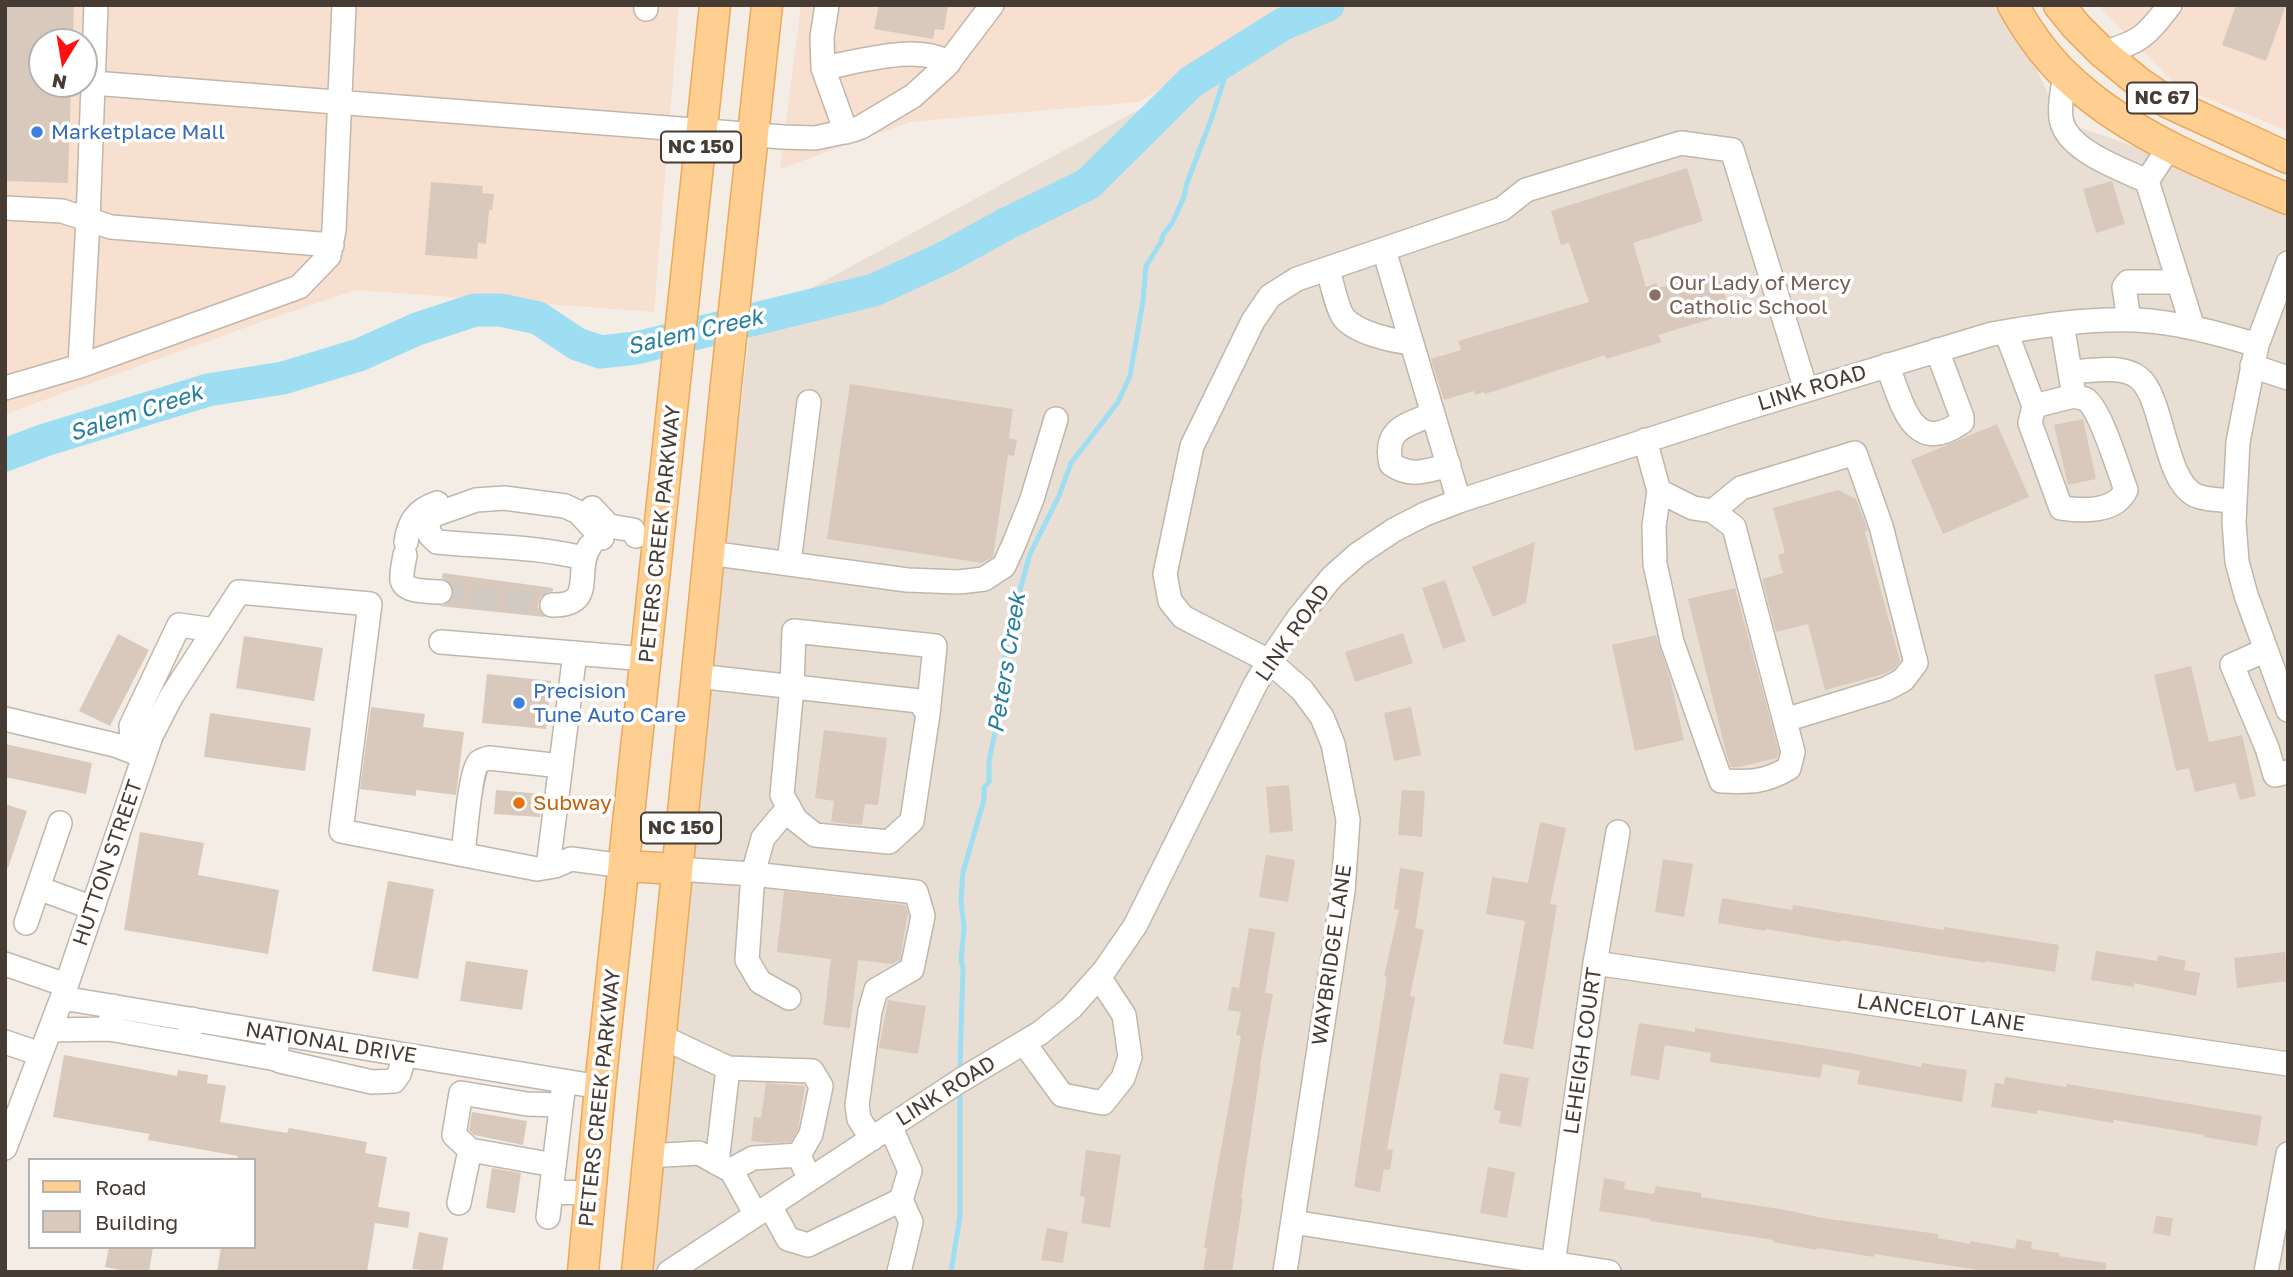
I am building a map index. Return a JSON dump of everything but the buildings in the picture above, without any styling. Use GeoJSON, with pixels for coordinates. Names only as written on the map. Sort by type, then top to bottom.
{"type":"FeatureCollection","features":[{"type":"Feature","properties":{"kind":"main road","name":"PETERS CREEK PARKWAY"},"geometry":{"type":"LineString","coordinates":[[583,1272],[646,659],[647,538],[675,389],[715,5]]}},
{"type":"Feature","properties":{"kind":"main road","name":"NC 150"},"geometry":{"type":"LineString","coordinates":[[637,1272],[726,384],[767,5]]}},
{"type":"Feature","properties":{"kind":"main road","name":"NC 67"},"geometry":{"type":"LineString","coordinates":[[2013,5],[2029,34],[2065,74],[2124,121],[2201,162],[2288,199]]}},
{"type":"Feature","properties":{"kind":"main road","name":"NC 67"},"geometry":{"type":"LineString","coordinates":[[2059,5],[2103,53],[2140,84],[2169,103],[2288,158]]}},
{"type":"Feature","properties":{"kind":"main road"},"geometry":{"type":"LineString","coordinates":[[624,866],[677,869]]}},
{"type":"Feature","properties":{"kind":"street"},"geometry":{"type":"LineString","coordinates":[[95,28],[96,5]]}},
{"type":"Feature","properties":{"kind":"street"},"geometry":{"type":"LineString","coordinates":[[5,388],[79,366],[299,287],[329,256],[332,246],[341,102],[344,5]]}},
{"type":"Feature","properties":{"kind":"street"},"geometry":{"type":"LineString","coordinates":[[827,5],[822,37],[823,68],[846,132]]}},
{"type":"Feature","properties":{"kind":"street"},"geometry":{"type":"LineString","coordinates":[[2103,53],[2131,44],[2147,34],[2170,5]]}},
{"type":"Feature","properties":{"kind":"street"},"geometry":{"type":"LineString","coordinates":[[98,83],[815,138],[861,127],[913,96],[949,63],[980,10]]}},
{"type":"Feature","properties":{"kind":"street"},"geometry":{"type":"LineString","coordinates":[[823,68],[913,54],[932,55],[949,63]]}},
{"type":"Feature","properties":{"kind":"street"},"geometry":{"type":"LineString","coordinates":[[2065,74],[2060,101],[2061,121],[2071,139],[2093,156],[2147,181],[2193,328]]}},
{"type":"Feature","properties":{"kind":"street"},"geometry":{"type":"LineString","coordinates":[[79,366],[92,98]]}},
{"type":"Feature","properties":{"kind":"street","name":"WAYBRIDGE LANE"},"geometry":{"type":"LineString","coordinates":[[1285,1272],[1343,891],[1348,820],[1333,744],[1322,717],[1303,690],[1269,661],[1183,617],[1170,601],[1165,574],[1192,446],[1254,321],[1270,296],[1297,279],[1502,209],[1526,190],[1681,143],[1732,150],[1806,390]]}},
{"type":"Feature","properties":{"kind":"street"},"geometry":{"type":"LineString","coordinates":[[2147,181],[2170,146]]}},
{"type":"Feature","properties":{"kind":"street"},"geometry":{"type":"LineString","coordinates":[[5,208],[62,211],[111,228],[332,246]]}},
{"type":"Feature","properties":{"kind":"street"},"geometry":{"type":"LineString","coordinates":[[1384,250],[1460,500]]}},
{"type":"Feature","properties":{"kind":"street"},"geometry":{"type":"LineString","coordinates":[[2288,263],[2281,302],[2255,356],[2238,442],[2234,522],[2237,562],[2288,710]]}},
{"type":"Feature","properties":{"kind":"street"},"geometry":{"type":"LineString","coordinates":[[1328,269],[1343,317],[1361,330],[1392,341],[1412,344]]}},
{"type":"Feature","properties":{"kind":"street"},"geometry":{"type":"LineString","coordinates":[[2129,320],[2124,287],[2128,282],[2179,282]]}},
{"type":"Feature","properties":{"kind":"street","name":"LINK ROAD"},"geometry":{"type":"LineString","coordinates":[[669,1272],[961,1080],[1040,1034],[1071,1008],[1099,977],[1135,926],[1269,661],[1299,617],[1332,577],[1358,554],[1394,530],[1460,500],[1644,440],[1937,350],[2006,332],[2104,320],[2129,320],[2193,328],[2255,356],[2288,378]]}},
{"type":"Feature","properties":{"kind":"street"},"geometry":{"type":"LineString","coordinates":[[2063,324],[2074,396]]}},
{"type":"Feature","properties":{"kind":"street"},"geometry":{"type":"LineString","coordinates":[[2006,332],[2034,406],[2030,423],[2061,508],[2091,510],[2106,507],[2125,494],[2126,490],[2101,420],[2085,398],[2074,396],[2034,406]]}},
{"type":"Feature","properties":{"kind":"street"},"geometry":{"type":"LineString","coordinates":[[1887,365],[1912,424],[1930,435],[1962,422],[1937,350]]}},
{"type":"Feature","properties":{"kind":"street"},"geometry":{"type":"LineString","coordinates":[[2071,372],[2120,370],[2138,377],[2148,389],[2171,460],[2184,486],[2196,496],[2235,501]]}},
{"type":"Feature","properties":{"kind":"street"},"geometry":{"type":"LineString","coordinates":[[789,564],[809,402]]}},
{"type":"Feature","properties":{"kind":"street"},"geometry":{"type":"LineString","coordinates":[[1433,414],[1402,427],[1393,434],[1388,449],[1391,464],[1401,471],[1413,474],[1448,464]]}},
{"type":"Feature","properties":{"kind":"street"},"geometry":{"type":"LineString","coordinates":[[709,553],[907,580],[959,582],[984,579],[1004,566],[1014,544],[1032,499],[1056,419]]}},
{"type":"Feature","properties":{"kind":"street"},"geometry":{"type":"LineString","coordinates":[[1644,440],[1658,491],[1654,526],[1655,564],[1672,642],[1721,781],[1749,783],[1772,778],[1789,768],[1793,752],[1734,527],[1713,511],[1693,508],[1658,491]]}},
{"type":"Feature","properties":{"kind":"street"},"geometry":{"type":"LineString","coordinates":[[1713,511],[1741,488],[1855,453],[1881,526],[1916,663],[1903,680],[1886,689],[1785,720]]}},
{"type":"Feature","properties":{"kind":"street"},"geometry":{"type":"LineString","coordinates":[[440,592],[412,589],[402,580],[412,519],[423,508],[481,487],[495,485],[573,494],[586,501],[609,526],[634,530],[647,538]]}},
{"type":"Feature","properties":{"kind":"street"},"geometry":{"type":"LineString","coordinates":[[583,558],[513,546],[437,542],[430,535],[427,523],[434,515],[476,500],[504,498],[565,506],[578,512],[602,538]]}},
{"type":"Feature","properties":{"kind":"street"},"geometry":{"type":"LineString","coordinates":[[552,604],[569,603],[578,597],[582,587],[583,558],[593,543],[602,538],[628,541],[647,538]]}},
{"type":"Feature","properties":{"kind":"street","name":"HUTTON STREET"},"geometry":{"type":"LineString","coordinates":[[5,1148],[93,908],[139,755],[171,697],[239,592],[370,604],[341,831],[463,854]]}},
{"type":"Feature","properties":{"kind":"street"},"geometry":{"type":"LineString","coordinates":[[139,755],[131,726],[179,625],[214,630]]}},
{"type":"Feature","properties":{"kind":"street"},"geometry":{"type":"LineString","coordinates":[[794,631],[935,646],[928,714],[912,821],[889,842],[815,835],[796,820],[782,795],[794,631]]}},
{"type":"Feature","properties":{"kind":"street"},"geometry":{"type":"LineString","coordinates":[[440,642],[646,659]]}},
{"type":"Feature","properties":{"kind":"street"},"geometry":{"type":"LineString","coordinates":[[2266,650],[2232,665],[2267,748],[2275,775],[2288,772]]}},
{"type":"Feature","properties":{"kind":"street"},"geometry":{"type":"LineString","coordinates":[[548,867],[575,653]]}},
{"type":"Feature","properties":{"kind":"street"},"geometry":{"type":"LineString","coordinates":[[697,676],[919,701],[928,714]]}},
{"type":"Feature","properties":{"kind":"street"},"geometry":{"type":"LineString","coordinates":[[5,719],[115,745],[139,755]]}},
{"type":"Feature","properties":{"kind":"street"},"geometry":{"type":"LineString","coordinates":[[561,766],[489,758],[479,762],[474,769],[463,854],[537,869],[571,859],[624,866]]}},
{"type":"Feature","properties":{"kind":"street"},"geometry":{"type":"LineString","coordinates":[[789,807],[763,838],[752,874],[747,960],[761,982],[789,998]]}},
{"type":"Feature","properties":{"kind":"street"},"geometry":{"type":"LineString","coordinates":[[26,923],[60,824]]}},
{"type":"Feature","properties":{"kind":"street","name":"LEHEIGH COURT"},"geometry":{"type":"LineString","coordinates":[[1553,1268],[1595,963],[1618,832]]}},
{"type":"Feature","properties":{"kind":"street"},"geometry":{"type":"LineString","coordinates":[[677,869],[916,891],[923,916],[912,969],[876,990],[870,1011],[857,1105],[859,1119],[881,1133],[910,1171],[901,1200],[912,1222],[899,1272]]}},
{"type":"Feature","properties":{"kind":"street"},"geometry":{"type":"LineString","coordinates":[[38,888],[93,908]]}},
{"type":"Feature","properties":{"kind":"street","name":"LANCELOT LANE"},"geometry":{"type":"LineString","coordinates":[[1595,963],[2288,1064]]}},
{"type":"Feature","properties":{"kind":"street","name":"NATIONAL DRIVE"},"geometry":{"type":"LineString","coordinates":[[5,964],[64,991],[113,1006],[600,1087]]}},
{"type":"Feature","properties":{"kind":"street"},"geometry":{"type":"LineString","coordinates":[[1024,1043],[1062,1095],[1103,1102],[1123,1078],[1130,1057],[1124,1015],[1099,977]]}},
{"type":"Feature","properties":{"kind":"street"},"geometry":{"type":"LineString","coordinates":[[109,1029],[113,1006]]}},
{"type":"Feature","properties":{"kind":"street"},"geometry":{"type":"LineString","coordinates":[[188,1043],[192,1019]]}},
{"type":"Feature","properties":{"kind":"street"},"geometry":{"type":"LineString","coordinates":[[50,1030],[109,1029],[276,1059],[372,1082],[394,1080],[399,1074],[405,1055]]}},
{"type":"Feature","properties":{"kind":"street"},"geometry":{"type":"LineString","coordinates":[[276,1059],[278,1034]]}},
{"type":"Feature","properties":{"kind":"street"},"geometry":{"type":"LineString","coordinates":[[660,1036],[728,1068],[812,1071],[821,1086],[811,1133],[799,1155]]}},
{"type":"Feature","properties":{"kind":"street"},"geometry":{"type":"LineString","coordinates":[[5,1042],[40,1054]]}},
{"type":"Feature","properties":{"kind":"street"},"geometry":{"type":"LineString","coordinates":[[467,1065],[454,1135],[470,1150],[554,1165]]}},
{"type":"Feature","properties":{"kind":"street"},"geometry":{"type":"LineString","coordinates":[[724,1167],[728,1068]]}},
{"type":"Feature","properties":{"kind":"street"},"geometry":{"type":"LineString","coordinates":[[548,1217],[564,1081]]}},
{"type":"Feature","properties":{"kind":"street"},"geometry":{"type":"LineString","coordinates":[[461,1093],[527,1104],[561,1105]]}},
{"type":"Feature","properties":{"kind":"street"},"geometry":{"type":"LineString","coordinates":[[459,1203],[470,1150]]}},
{"type":"Feature","properties":{"kind":"street"},"geometry":{"type":"LineString","coordinates":[[648,1156],[699,1153],[724,1167],[788,1239],[808,1245],[901,1200]]}},
{"type":"Feature","properties":{"kind":"street"},"geometry":{"type":"LineString","coordinates":[[2266,1272],[2288,1154]]}},
{"type":"Feature","properties":{"kind":"street"},"geometry":{"type":"LineString","coordinates":[[724,1167],[753,1158],[799,1155]]}},
{"type":"Feature","properties":{"kind":"street"},"geometry":{"type":"LineString","coordinates":[[799,1155],[809,1180]]}},
{"type":"Feature","properties":{"kind":"street"},"geometry":{"type":"LineString","coordinates":[[551,1192],[590,1193]]}},
{"type":"Feature","properties":{"kind":"street"},"geometry":{"type":"LineString","coordinates":[[1293,1222],[1553,1268],[1609,1272]]}},
{"type":"Feature","properties":{"kind":"shaded area"},"geometry":{"type":"Polygon","coordinates":[[[5,5],[679,5],[654,312],[356,290],[5,414],[5,5]]]}},
{"type":"Feature","properties":{"kind":"shaded area"},"geometry":{"type":"Polygon","coordinates":[[[801,5],[1297,5],[1139,102],[910,122],[780,169],[801,5]]]}},
{"type":"Feature","properties":{"kind":"shaded area"},"geometry":{"type":"Polygon","coordinates":[[[1331,5],[2006,5],[2061,121],[2288,200],[2288,1272],[638,1272],[751,321],[1331,5]]]}},
{"type":"Feature","properties":{"kind":"shaded area"},"geometry":{"type":"Polygon","coordinates":[[[2098,5],[2288,5],[2288,131],[2178,87],[2098,5]]]}},
{"type":"Feature","properties":{"kind":"waterway","name":"Salem Creek"},"geometry":{"type":"LineString","coordinates":[[5,455],[208,390],[283,378],[359,355],[417,329],[475,310],[501,310],[538,318],[577,344],[601,352],[636,348],[874,290],[946,257],[1088,184],[1191,82],[1283,24],[1328,5]]}},
{"type":"Feature","properties":{"kind":"waterway","name":"Peters Creek"},"geometry":{"type":"LineString","coordinates":[[962,1070],[963,872],[984,800],[984,788],[989,782],[989,761],[1002,700],[999,692],[1013,607],[1030,554],[1059,496],[1071,463],[1118,402],[1130,376],[1146,266],[1184,197],[1232,55]]}},
{"type":"Feature","properties":{"kind":"waterway","name":"Peters Creek"},"geometry":{"type":"LineString","coordinates":[[951,1272],[960,1216],[960,1087]]}},
{"type":"Feature","properties":{"kind":"tunnel"},"geometry":{"type":"LineString","coordinates":[[440,592],[552,605]]}},
{"type":"Feature","properties":{"kind":"place","name":"Marketplace Mall"},"geometry":{"type":"Point","coordinates":[37,132]}},
{"type":"Feature","properties":{"kind":"place","name":"Our Lady of Mercy Catholic School"},"geometry":{"type":"Point","coordinates":[1655,295]}},
{"type":"Feature","properties":{"kind":"place","name":"Precision Tune Auto Care"},"geometry":{"type":"Point","coordinates":[519,703]}},
{"type":"Feature","properties":{"kind":"place","name":"Subway"},"geometry":{"type":"Point","coordinates":[519,803]}}]}
